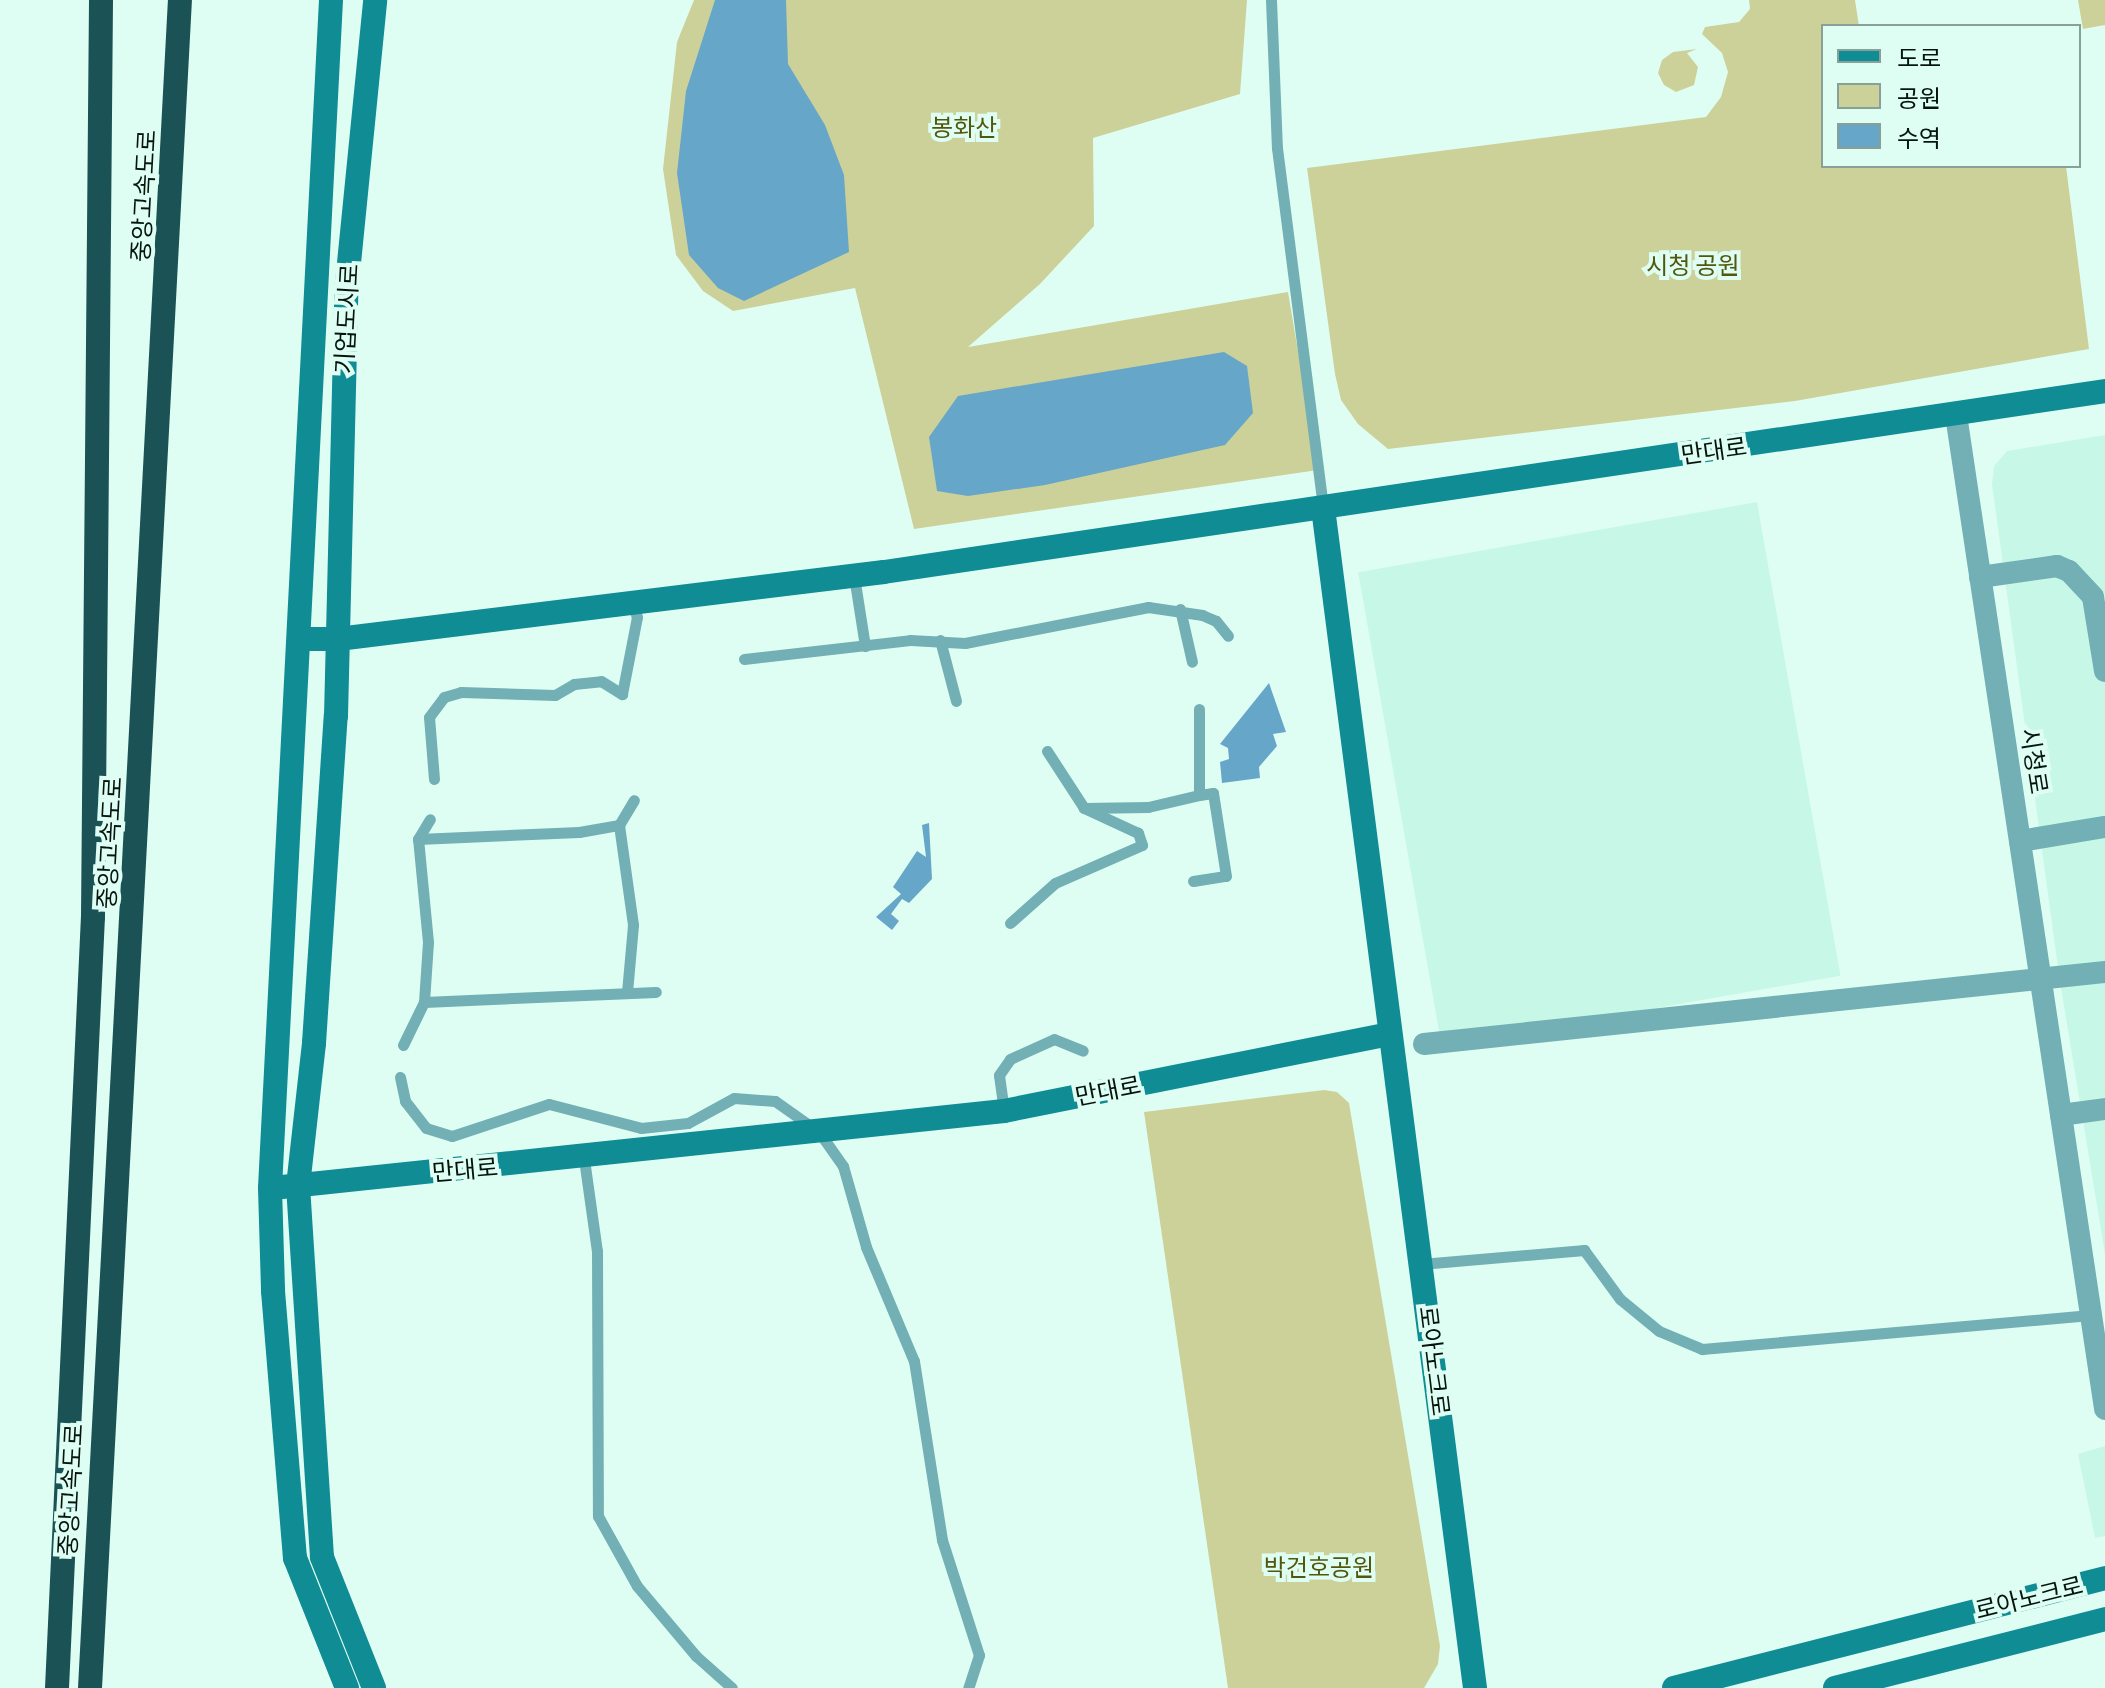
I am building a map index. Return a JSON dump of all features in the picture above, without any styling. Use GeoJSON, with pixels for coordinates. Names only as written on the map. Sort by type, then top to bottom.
{"type":"FeatureCollection","features":[{"type":"Feature","properties":{"kind":"highway","name":"중앙고속도로"},"geometry":{"type":"LineString","coordinates":[[57,1688],[93,917],[101,0]]}},
{"type":"Feature","properties":{"kind":"highway","name":"중앙고속도로"},"geometry":{"type":"LineString","coordinates":[[90,1688],[180,0]]}},
{"type":"Feature","properties":{"kind":"street","name":"기업도시로"},"geometry":{"type":"LineString","coordinates":[[302,639],[331,0]]}},
{"type":"Feature","properties":{"kind":"street","name":"기업도시로"},"geometry":{"type":"LineString","coordinates":[[338,639],[346,293],[375,0]]}},
{"type":"Feature","properties":{"kind":"street","name":"만대로"},"geometry":{"type":"LineString","coordinates":[[302,639],[338,639],[854,575],[2047,402],[2105,391]]}},
{"type":"Feature","properties":{"kind":"street"},"geometry":{"type":"LineString","coordinates":[[2047,402],[2105,409]]}},
{"type":"Feature","properties":{"kind":"street","name":"시청로"},"geometry":{"type":"LineString","coordinates":[[1956,415],[2104,1408]]}},
{"type":"Feature","properties":{"kind":"street"},"geometry":{"type":"LineString","coordinates":[[1323,508],[1388,1034]]}},
{"type":"Feature","properties":{"kind":"street"},"geometry":{"type":"LineString","coordinates":[[1980,577],[2057,566],[2069,571],[2093,597],[2105,671]]}},
{"type":"Feature","properties":{"kind":"street"},"geometry":{"type":"LineString","coordinates":[[302,639],[270,1188],[273,1291],[295,1558],[347,1688]]}},
{"type":"Feature","properties":{"kind":"street"},"geometry":{"type":"LineString","coordinates":[[338,639],[314,1043],[298,1186],[322,1557],[374,1688]]}},
{"type":"Feature","properties":{"kind":"street"},"geometry":{"type":"LineString","coordinates":[[2020,841],[2105,827]]}},
{"type":"Feature","properties":{"kind":"street"},"geometry":{"type":"LineString","coordinates":[[1424,1044],[2105,972]]}},
{"type":"Feature","properties":{"kind":"street","name":"만대로"},"geometry":{"type":"LineString","coordinates":[[270,1188],[584,1159],[1004,1111],[1388,1034]]}},
{"type":"Feature","properties":{"kind":"street","name":"로아노크로"},"geometry":{"type":"LineString","coordinates":[[1388,1034],[1475,1688]]}},
{"type":"Feature","properties":{"kind":"street"},"geometry":{"type":"LineString","coordinates":[[2061,1115],[2105,1109]]}},
{"type":"Feature","properties":{"kind":"street","name":"로아노크로"},"geometry":{"type":"LineString","coordinates":[[1674,1688],[2105,1578]]}},
{"type":"Feature","properties":{"kind":"street","name":"로아노크로"},"geometry":{"type":"LineString","coordinates":[[1835,1688],[2105,1619]]}},
{"type":"Feature","properties":{"kind":"lane"},"geometry":{"type":"LineString","coordinates":[[1271,0],[1277,148],[1323,508]]}},
{"type":"Feature","properties":{"kind":"lane"},"geometry":{"type":"LineString","coordinates":[[854,575],[865,646]]}},
{"type":"Feature","properties":{"kind":"lane"},"geometry":{"type":"LineString","coordinates":[[434,779],[429,717],[444,697],[461,692],[555,695],[574,684],[601,681],[622,694],[637,617],[632,603]]}},
{"type":"Feature","properties":{"kind":"lane"},"geometry":{"type":"LineString","coordinates":[[744,659],[940,640],[965,643],[1148,607],[1180,609],[1216,621],[1228,636]]}},
{"type":"Feature","properties":{"kind":"lane"},"geometry":{"type":"LineString","coordinates":[[1180,609],[1192,662]]}},
{"type":"Feature","properties":{"kind":"lane"},"geometry":{"type":"LineString","coordinates":[[940,640],[956,701]]}},
{"type":"Feature","properties":{"kind":"lane"},"geometry":{"type":"LineString","coordinates":[[1199,709],[1199,795]]}},
{"type":"Feature","properties":{"kind":"lane"},"geometry":{"type":"LineString","coordinates":[[1010,923],[1055,883],[1142,845],[1138,833],[1084,808],[1047,751]]}},
{"type":"Feature","properties":{"kind":"lane"},"geometry":{"type":"LineString","coordinates":[[1084,808],[1148,807],[1213,793],[1226,876],[1193,881]]}},
{"type":"Feature","properties":{"kind":"lane"},"geometry":{"type":"LineString","coordinates":[[627,992],[633,925],[619,825],[634,800]]}},
{"type":"Feature","properties":{"kind":"lane"},"geometry":{"type":"LineString","coordinates":[[403,1045],[424,1002],[428,942],[418,839],[430,819]]}},
{"type":"Feature","properties":{"kind":"lane"},"geometry":{"type":"LineString","coordinates":[[418,839],[579,832],[619,825]]}},
{"type":"Feature","properties":{"kind":"lane"},"geometry":{"type":"LineString","coordinates":[[424,1002],[656,992]]}},
{"type":"Feature","properties":{"kind":"lane"},"geometry":{"type":"LineString","coordinates":[[1004,1111],[999,1075],[1010,1059],[1054,1039],[1083,1051]]}},
{"type":"Feature","properties":{"kind":"lane"},"geometry":{"type":"LineString","coordinates":[[400,1077],[405,1101],[426,1128],[452,1136],[549,1104],[641,1128],[688,1123],[734,1098],[775,1101],[819,1132],[843,1166],[866,1247],[914,1361],[942,1540],[979,1655],[968,1688]]}},
{"type":"Feature","properties":{"kind":"lane"},"geometry":{"type":"LineString","coordinates":[[584,1159],[597,1251],[598,1516],[637,1586],[696,1656],[732,1688]]}},
{"type":"Feature","properties":{"kind":"lane"},"geometry":{"type":"LineString","coordinates":[[1421,1264],[1584,1250],[1620,1299],[1659,1331],[1702,1349],[2091,1315]]}},
{"type":"Feature","properties":{"kind":"shaded area"},"geometry":{"type":"Polygon","coordinates":[[[2105,435],[2105,1254],[2060,982],[1992,484],[1994,466],[2007,451],[2105,435]]]}},
{"type":"Feature","properties":{"kind":"shaded area"},"geometry":{"type":"Polygon","coordinates":[[[1757,502],[1841,976],[1442,1046],[1358,572],[1757,502]]]}},
{"type":"Feature","properties":{"kind":"shaded area"},"geometry":{"type":"Polygon","coordinates":[[[2105,1446],[2105,1536],[2095,1538],[2078,1454],[2105,1446]]]}},
{"type":"Feature","properties":{"kind":"green space","name":"봉화산"},"geometry":{"type":"Polygon","coordinates":[[[694,0],[1247,0],[1240,94],[1093,138],[1094,226],[1040,284],[968,347],[1288,292],[1318,470],[914,529],[855,288],[733,311],[703,291],[676,255],[663,169],[677,42],[694,0]]]}},
{"type":"Feature","properties":{"kind":"green space","name":"시청 공원"},"geometry":{"type":"Polygon","coordinates":[[[1749,0],[1855,0],[1859,24],[1821,24],[1821,168],[2066,168],[2089,349],[1795,401],[1388,449],[1358,424],[1341,400],[1335,374],[1307,168],[1706,117],[1721,97],[1728,72],[1722,53],[1702,34],[1705,27],[1739,22],[1750,9],[1749,0]]]}},
{"type":"Feature","properties":{"kind":"green space"},"geometry":{"type":"Polygon","coordinates":[[[2078,0],[2105,0],[2105,25],[2083,29],[2078,0]]]}},
{"type":"Feature","properties":{"kind":"green space"},"geometry":{"type":"Polygon","coordinates":[[[1697,49],[1687,53],[1698,67],[1694,85],[1676,92],[1664,85],[1658,73],[1662,60],[1673,52],[1697,49]]]}},
{"type":"Feature","properties":{"kind":"green space","name":"박건호공원"},"geometry":{"type":"Polygon","coordinates":[[[1324,1090],[1337,1092],[1349,1103],[1440,1646],[1438,1664],[1424,1688],[1228,1688],[1144,1112],[1324,1090]]]}},
{"type":"Feature","properties":{"kind":"water"},"geometry":{"type":"Polygon","coordinates":[[[715,0],[786,0],[788,64],[825,125],[844,175],[849,252],[744,301],[718,288],[689,255],[677,173],[686,91],[715,0]]]}},
{"type":"Feature","properties":{"kind":"water"},"geometry":{"type":"Polygon","coordinates":[[[1224,352],[1247,366],[1253,413],[1225,445],[1045,485],[968,496],[937,491],[929,437],[958,396],[1224,352]]]}},
{"type":"Feature","properties":{"kind":"water"},"geometry":{"type":"Polygon","coordinates":[[[1269,683],[1286,732],[1273,734],[1277,746],[1259,767],[1260,778],[1222,783],[1220,762],[1229,759],[1228,748],[1220,744],[1269,683]]]}},
{"type":"Feature","properties":{"kind":"water"},"geometry":{"type":"Polygon","coordinates":[[[929,823],[932,879],[909,903],[902,899],[891,914],[899,921],[892,930],[876,917],[901,894],[893,887],[917,851],[926,857],[922,825],[929,823]]]}}]}
